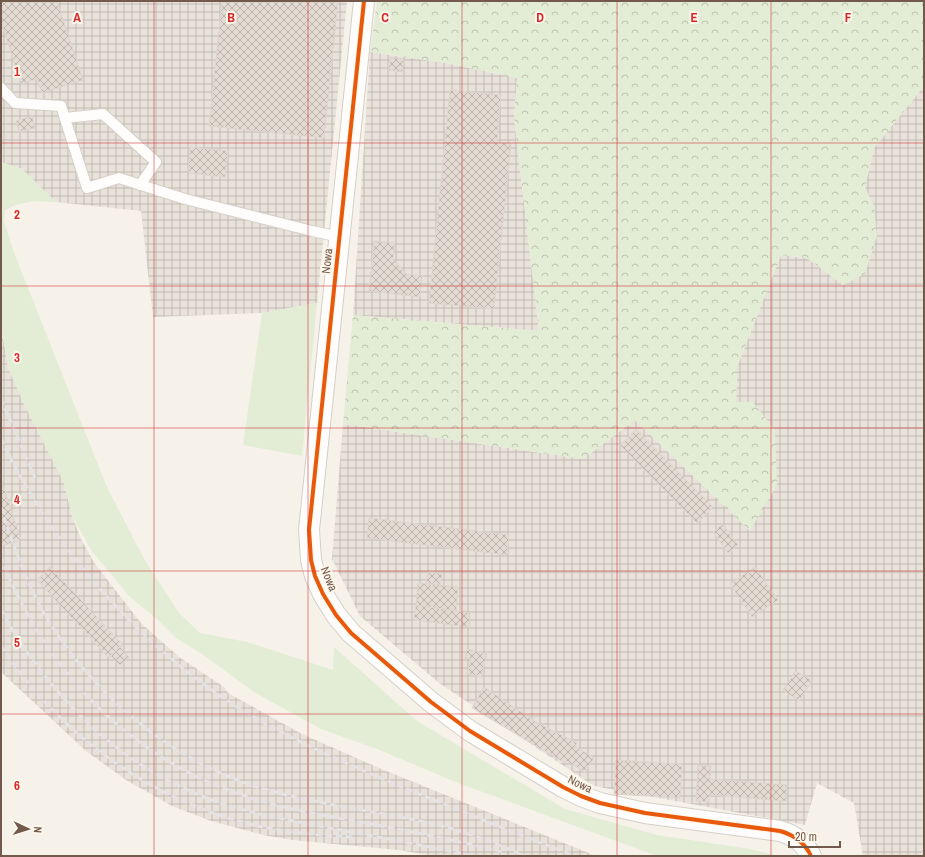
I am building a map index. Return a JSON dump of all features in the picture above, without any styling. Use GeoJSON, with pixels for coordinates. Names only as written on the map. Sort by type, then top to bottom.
{"type":"FeatureCollection","features":[{"type":"Feature","properties":{"kind":"street","name":"Nowa"},"geometry":{"type":"LineString","coordinates":[[364,1],[309,536],[311,560],[315,576],[323,594],[336,615],[354,635],[443,712],[505,753],[577,794],[600,803],[622,809],[780,831],[798,839],[812,856]]}},
{"type":"Feature","properties":{"kind":"lane"},"geometry":{"type":"LineString","coordinates":[[1,88],[14,103],[61,106],[88,188],[119,178],[185,199],[340,237]]}},
{"type":"Feature","properties":{"kind":"lane"},"geometry":{"type":"LineString","coordinates":[[65,118],[103,114],[156,162],[140,185]]}},
{"type":"Feature","properties":{"kind":"shaded area"},"geometry":{"type":"Polygon","coordinates":[[[1,1],[347,1],[317,303],[262,313],[153,317],[141,211],[56,202],[22,169],[1,162],[1,1]]]}},
{"type":"Feature","properties":{"kind":"shaded area"},"geometry":{"type":"Polygon","coordinates":[[[370,52],[446,63],[517,78],[514,118],[539,331],[353,315],[370,52]]]}},
{"type":"Feature","properties":{"kind":"shaded area"},"geometry":{"type":"Polygon","coordinates":[[[924,86],[924,856],[863,856],[854,803],[817,783],[805,825],[594,786],[439,683],[360,616],[332,559],[343,424],[583,459],[635,420],[750,531],[736,402],[737,367],[781,255],[807,258],[843,285],[874,207],[865,187],[874,148],[924,86]]]}},
{"type":"Feature","properties":{"kind":"shaded area"},"geometry":{"type":"Polygon","coordinates":[[[1,326],[8,367],[23,402],[64,483],[72,516],[82,541],[95,564],[141,623],[179,657],[224,687],[228,693],[302,734],[379,768],[596,856],[435,856],[398,850],[292,840],[263,835],[211,821],[172,806],[126,780],[86,751],[1,672],[1,326]]]}},
{"type":"Feature","properties":{"kind":"green space"},"geometry":{"type":"Polygon","coordinates":[[[377,1],[924,1],[924,86],[874,148],[865,187],[874,207],[877,236],[865,274],[843,285],[807,258],[781,255],[737,367],[736,402],[752,401],[775,430],[777,485],[750,531],[635,420],[583,459],[343,424],[353,315],[539,331],[514,118],[517,78],[446,63],[370,52],[377,1]]]}},
{"type":"Feature","properties":{"kind":"green space"},"geometry":{"type":"Polygon","coordinates":[[[1,162],[22,169],[56,202],[30,202],[18,204],[5,210],[4,221],[15,255],[106,485],[144,559],[179,613],[200,633],[247,642],[333,670],[334,647],[417,721],[565,809],[657,835],[750,849],[778,856],[657,856],[458,783],[377,749],[321,729],[254,692],[202,654],[176,638],[157,619],[129,596],[91,550],[72,516],[64,483],[23,402],[8,367],[1,326],[1,162]]]}},
{"type":"Feature","properties":{"kind":"green space"},"geometry":{"type":"Polygon","coordinates":[[[317,303],[302,456],[243,445],[262,313],[317,303]]]}},
{"type":"Feature","properties":{"kind":"building"},"geometry":{"type":"Polygon","coordinates":[[[1,1],[57,1],[83,80],[42,93],[37,79],[21,84],[1,21],[1,1]]]}},
{"type":"Feature","properties":{"kind":"building"},"geometry":{"type":"Polygon","coordinates":[[[222,1],[338,1],[324,138],[209,126],[222,1]]]}},
{"type":"Feature","properties":{"kind":"building"},"geometry":{"type":"Polygon","coordinates":[[[390,57],[404,59],[402,72],[388,70],[390,57]]]}},
{"type":"Feature","properties":{"kind":"building"},"geometry":{"type":"Polygon","coordinates":[[[450,90],[501,95],[497,142],[511,144],[494,309],[429,303],[450,90]]]}},
{"type":"Feature","properties":{"kind":"building"},"geometry":{"type":"Polygon","coordinates":[[[32,116],[35,128],[19,132],[16,121],[32,116]]]}},
{"type":"Feature","properties":{"kind":"building"},"geometry":{"type":"Polygon","coordinates":[[[190,147],[228,151],[225,177],[188,173],[190,147]]]}},
{"type":"Feature","properties":{"kind":"building"},"geometry":{"type":"Polygon","coordinates":[[[374,241],[395,243],[393,259],[406,274],[422,276],[420,297],[369,291],[374,241]]]}},
{"type":"Feature","properties":{"kind":"building"},"geometry":{"type":"Polygon","coordinates":[[[636,429],[713,507],[697,523],[620,445],[636,429]]]}},
{"type":"Feature","properties":{"kind":"building"},"geometry":{"type":"Polygon","coordinates":[[[1,479],[21,540],[1,546],[1,479]]]}},
{"type":"Feature","properties":{"kind":"building"},"geometry":{"type":"Polygon","coordinates":[[[369,518],[509,535],[507,555],[367,538],[369,518]]]}},
{"type":"Feature","properties":{"kind":"building"},"geometry":{"type":"Polygon","coordinates":[[[723,524],[738,545],[728,553],[713,532],[723,524]]]}},
{"type":"Feature","properties":{"kind":"building"},"geometry":{"type":"Polygon","coordinates":[[[50,567],[123,645],[109,658],[37,580],[50,567]]]}},
{"type":"Feature","properties":{"kind":"building"},"geometry":{"type":"Polygon","coordinates":[[[755,567],[778,600],[752,617],[730,584],[755,567]]]}},
{"type":"Feature","properties":{"kind":"building"},"geometry":{"type":"Polygon","coordinates":[[[428,572],[442,574],[440,585],[426,583],[428,572]]]}},
{"type":"Feature","properties":{"kind":"building"},"geometry":{"type":"Polygon","coordinates":[[[418,583],[458,587],[456,611],[416,605],[418,583]]]}},
{"type":"Feature","properties":{"kind":"building"},"geometry":{"type":"Polygon","coordinates":[[[416,605],[470,613],[469,627],[414,620],[416,605]]]}},
{"type":"Feature","properties":{"kind":"building"},"geometry":{"type":"Polygon","coordinates":[[[120,647],[129,657],[120,665],[111,656],[120,647]]]}},
{"type":"Feature","properties":{"kind":"building"},"geometry":{"type":"Polygon","coordinates":[[[467,649],[487,654],[481,677],[467,674],[471,659],[465,658],[467,649]]]}},
{"type":"Feature","properties":{"kind":"building"},"geometry":{"type":"Polygon","coordinates":[[[796,671],[812,681],[799,701],[783,690],[796,671]]]}},
{"type":"Feature","properties":{"kind":"building"},"geometry":{"type":"Polygon","coordinates":[[[484,687],[536,722],[577,743],[575,746],[594,758],[585,772],[566,761],[565,763],[472,708],[484,687]]]}},
{"type":"Feature","properties":{"kind":"building"},"geometry":{"type":"Polygon","coordinates":[[[616,760],[682,764],[680,798],[614,794],[616,760]]]}},
{"type":"Feature","properties":{"kind":"building"},"geometry":{"type":"Polygon","coordinates":[[[698,765],[711,766],[710,779],[787,785],[786,801],[709,795],[709,802],[696,801],[698,765]]]}},
{"type":"Feature","properties":{"kind":"railway"},"geometry":{"type":"LineString","coordinates":[[1,399],[36,480]]}},
{"type":"Feature","properties":{"kind":"railway"},"geometry":{"type":"LineString","coordinates":[[1,439],[22,479],[46,518],[72,555],[101,590],[132,623],[166,654],[201,682],[239,708],[316,750],[397,785],[575,856]]}},
{"type":"Feature","properties":{"kind":"railway"},"geometry":{"type":"LineString","coordinates":[[1,508],[29,584],[41,608],[60,639],[82,668],[108,695],[136,720],[166,742],[197,761],[230,777],[264,789],[309,800],[446,827],[476,836],[525,856]]}},
{"type":"Feature","properties":{"kind":"railway"},"geometry":{"type":"LineString","coordinates":[[1,557],[19,598],[41,637],[67,673],[96,706],[130,735],[166,760],[206,781],[248,797],[273,804],[502,852]]}},
{"type":"Feature","properties":{"kind":"railway"},"geometry":{"type":"LineString","coordinates":[[1,609],[13,632],[27,653],[59,693],[74,709],[122,752],[158,775],[177,785],[212,800],[257,813],[474,856]]}},
{"type":"Feature","properties":{"kind":"railway"},"geometry":{"type":"LineString","coordinates":[[1,646],[23,677],[48,706],[76,732],[105,756],[137,777],[170,795],[206,810],[242,822],[297,832],[353,837]]}},
{"type":"Feature","properties":{"kind":"cycle path"},"geometry":{"type":"LineString","coordinates":[[364,1],[309,530],[311,560],[315,576],[323,594],[336,615],[351,633],[431,702],[470,731],[563,787],[600,803],[645,813],[780,831],[798,840],[806,847],[811,856]]}}]}
